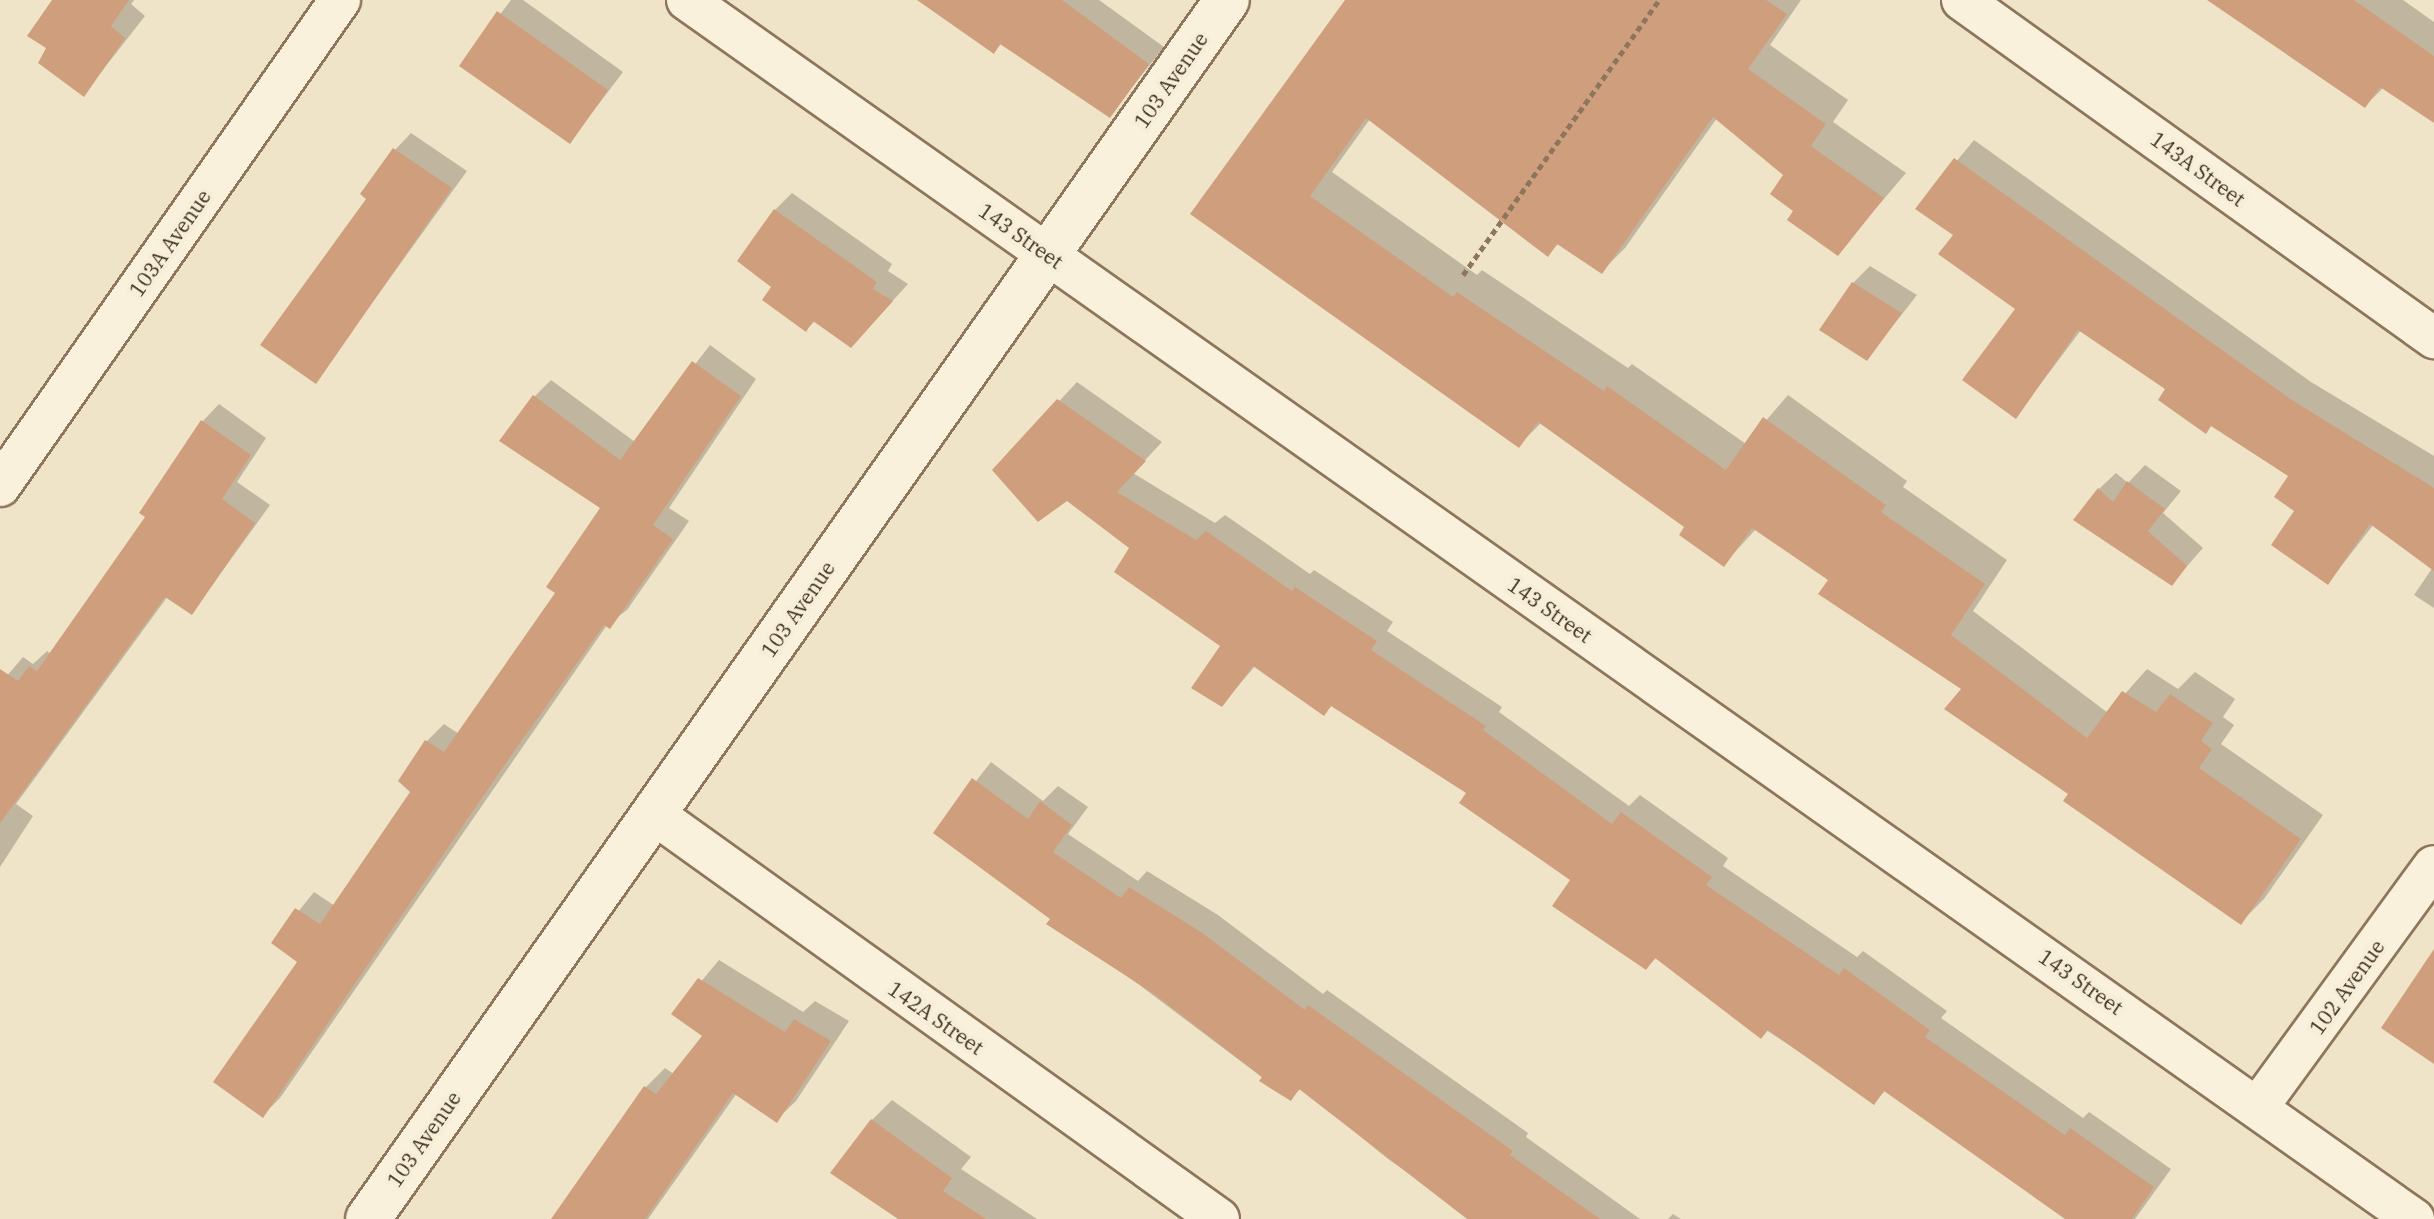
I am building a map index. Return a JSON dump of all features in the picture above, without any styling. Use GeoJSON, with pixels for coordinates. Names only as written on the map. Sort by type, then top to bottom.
{"type":"FeatureCollection","features":[{"type":"Feature","properties":{"kind":"street","name":"103A Avenue"},"geometry":{"type":"LineString","coordinates":[[0,486],[340,0]]}},
{"type":"Feature","properties":{"kind":"street","name":"143 Street"},"geometry":{"type":"LineString","coordinates":[[687,0],[2414,1219]]}},
{"type":"Feature","properties":{"kind":"street","name":"103 Avenue"},"geometry":{"type":"LineString","coordinates":[[368,1219],[1227,0]]}},
{"type":"Feature","properties":{"kind":"street","name":"143A Street"},"geometry":{"type":"LineString","coordinates":[[1962,0],[2434,338]]}},
{"type":"Feature","properties":{"kind":"street","name":"142A Street"},"geometry":{"type":"LineString","coordinates":[[654,814],[1219,1219]]}},
{"type":"Feature","properties":{"kind":"street","name":"102 Avenue"},"geometry":{"type":"LineString","coordinates":[[2258,1107],[2434,866]]}},
{"type":"Feature","properties":{"kind":"path"},"geometry":{"type":"LineString","coordinates":[[1463,275],[1659,0]]}},
{"type":"Feature","properties":{"kind":"building"},"geometry":{"type":"Polygon","coordinates":[[[52,0],[129,0],[111,26],[125,38],[84,97],[38,63],[46,48],[27,36],[52,0]]]}},
{"type":"Feature","properties":{"kind":"building"},"geometry":{"type":"Polygon","coordinates":[[[917,0],[1062,0],[1149,64],[1110,118],[1000,44],[994,54],[917,0]]]}},
{"type":"Feature","properties":{"kind":"building"},"geometry":{"type":"Polygon","coordinates":[[[1345,0],[1766,0],[1787,14],[1748,69],[1826,124],[1811,146],[1884,198],[1838,256],[1787,220],[1793,211],[1770,194],[1783,175],[1713,117],[1602,274],[1557,244],[1548,257],[1366,118],[1310,196],[1453,297],[1457,292],[1604,391],[1607,386],[1726,470],[1763,417],[1886,505],[1881,512],[1985,584],[1951,635],[2087,738],[2122,691],[2156,712],[2170,694],[2213,723],[2201,741],[2212,749],[2199,768],[2301,839],[2241,925],[2063,801],[2068,794],[1944,709],[1961,689],[1818,594],[1828,580],[1752,528],[1724,567],[1679,535],[1684,527],[1538,422],[1519,448],[1190,214],[1345,0]]]}},
{"type":"Feature","properties":{"kind":"building"},"geometry":{"type":"Polygon","coordinates":[[[2207,0],[2354,0],[2434,56],[2434,123],[2380,87],[2365,108],[2207,0]]]}},
{"type":"Feature","properties":{"kind":"building"},"geometry":{"type":"Polygon","coordinates":[[[497,11],[608,90],[570,144],[459,66],[497,11]]]}},
{"type":"Feature","properties":{"kind":"building"},"geometry":{"type":"Polygon","coordinates":[[[393,148],[452,188],[316,384],[260,345],[366,199],[360,194],[393,148]]]}},
{"type":"Feature","properties":{"kind":"building"},"geometry":{"type":"Polygon","coordinates":[[[1954,158],[2292,400],[2434,488],[2434,571],[2370,524],[2328,585],[2271,545],[2294,511],[2274,497],[2288,476],[2211,426],[2206,434],[2158,400],[2165,389],[2078,330],[2016,419],[1962,380],[2015,309],[1938,254],[1953,235],[1915,209],[1954,158]]]}},
{"type":"Feature","properties":{"kind":"building"},"geometry":{"type":"Polygon","coordinates":[[[774,209],[877,282],[873,289],[893,301],[851,348],[813,321],[806,332],[762,300],[771,287],[737,261],[774,209]]]}},
{"type":"Feature","properties":{"kind":"building"},"geometry":{"type":"Polygon","coordinates":[[[1852,282],[1902,313],[1867,361],[1819,330],[1852,282]]]}},
{"type":"Feature","properties":{"kind":"building"},"geometry":{"type":"Polygon","coordinates":[[[692,361],[741,396],[653,525],[673,539],[610,629],[604,625],[508,760],[263,1118],[213,1082],[297,962],[271,943],[295,908],[320,924],[410,792],[398,781],[425,740],[444,752],[555,593],[546,587],[600,508],[499,441],[533,395],[620,460],[692,361]]]}},
{"type":"Feature","properties":{"kind":"building"},"geometry":{"type":"Polygon","coordinates":[[[1057,399],[1146,461],[1117,492],[1196,540],[1206,531],[1292,591],[1295,587],[1377,641],[1371,650],[1486,726],[1483,730],[1612,824],[1621,812],[1712,877],[1706,885],[1839,975],[1844,968],[1930,1030],[1925,1037],[2065,1135],[2070,1128],[2154,1187],[2132,1219],[2065,1219],[1884,1091],[1874,1105],[1768,1030],[1761,1039],[1655,958],[1646,970],[1552,906],[1570,880],[1459,803],[1466,793],[1331,706],[1324,716],[1253,666],[1222,707],[1191,688],[1220,646],[1114,572],[1129,548],[1067,501],[1038,522],[992,470],[1057,399]]]}},
{"type":"Feature","properties":{"kind":"building"},"geometry":{"type":"Polygon","coordinates":[[[201,420],[251,455],[222,499],[255,523],[192,615],[165,597],[0,823],[0,669],[18,681],[29,666],[37,671],[145,517],[139,513],[201,420]]]}},
{"type":"Feature","properties":{"kind":"building"},"geometry":{"type":"Polygon","coordinates":[[[2127,481],[2165,509],[2148,531],[2187,566],[2172,586],[2073,520],[2098,488],[2113,502],[2127,481]]]}},
{"type":"Feature","properties":{"kind":"building"},"geometry":{"type":"Polygon","coordinates":[[[972,778],[1028,819],[1040,801],[1072,825],[1053,852],[1121,898],[1129,887],[1201,932],[1305,1010],[1308,1005],[1513,1151],[1510,1155],[1600,1219],[1467,1219],[1299,1089],[1291,1101],[1259,1081],[1262,1077],[1154,994],[1046,924],[1050,919],[933,833],[972,778]]]}},
{"type":"Feature","properties":{"kind":"building"},"geometry":{"type":"Polygon","coordinates":[[[2434,949],[2434,1064],[2381,1028],[2434,949]]]}},
{"type":"Feature","properties":{"kind":"building"},"geometry":{"type":"Polygon","coordinates":[[[698,978],[785,1032],[794,1019],[831,1041],[777,1123],[733,1093],[645,1219],[551,1219],[644,1086],[656,1094],[702,1036],[671,1014],[698,978]]]}},
{"type":"Feature","properties":{"kind":"building"},"geometry":{"type":"Polygon","coordinates":[[[871,1119],[952,1178],[943,1191],[986,1219],[898,1219],[830,1173],[871,1119]]]}}]}
